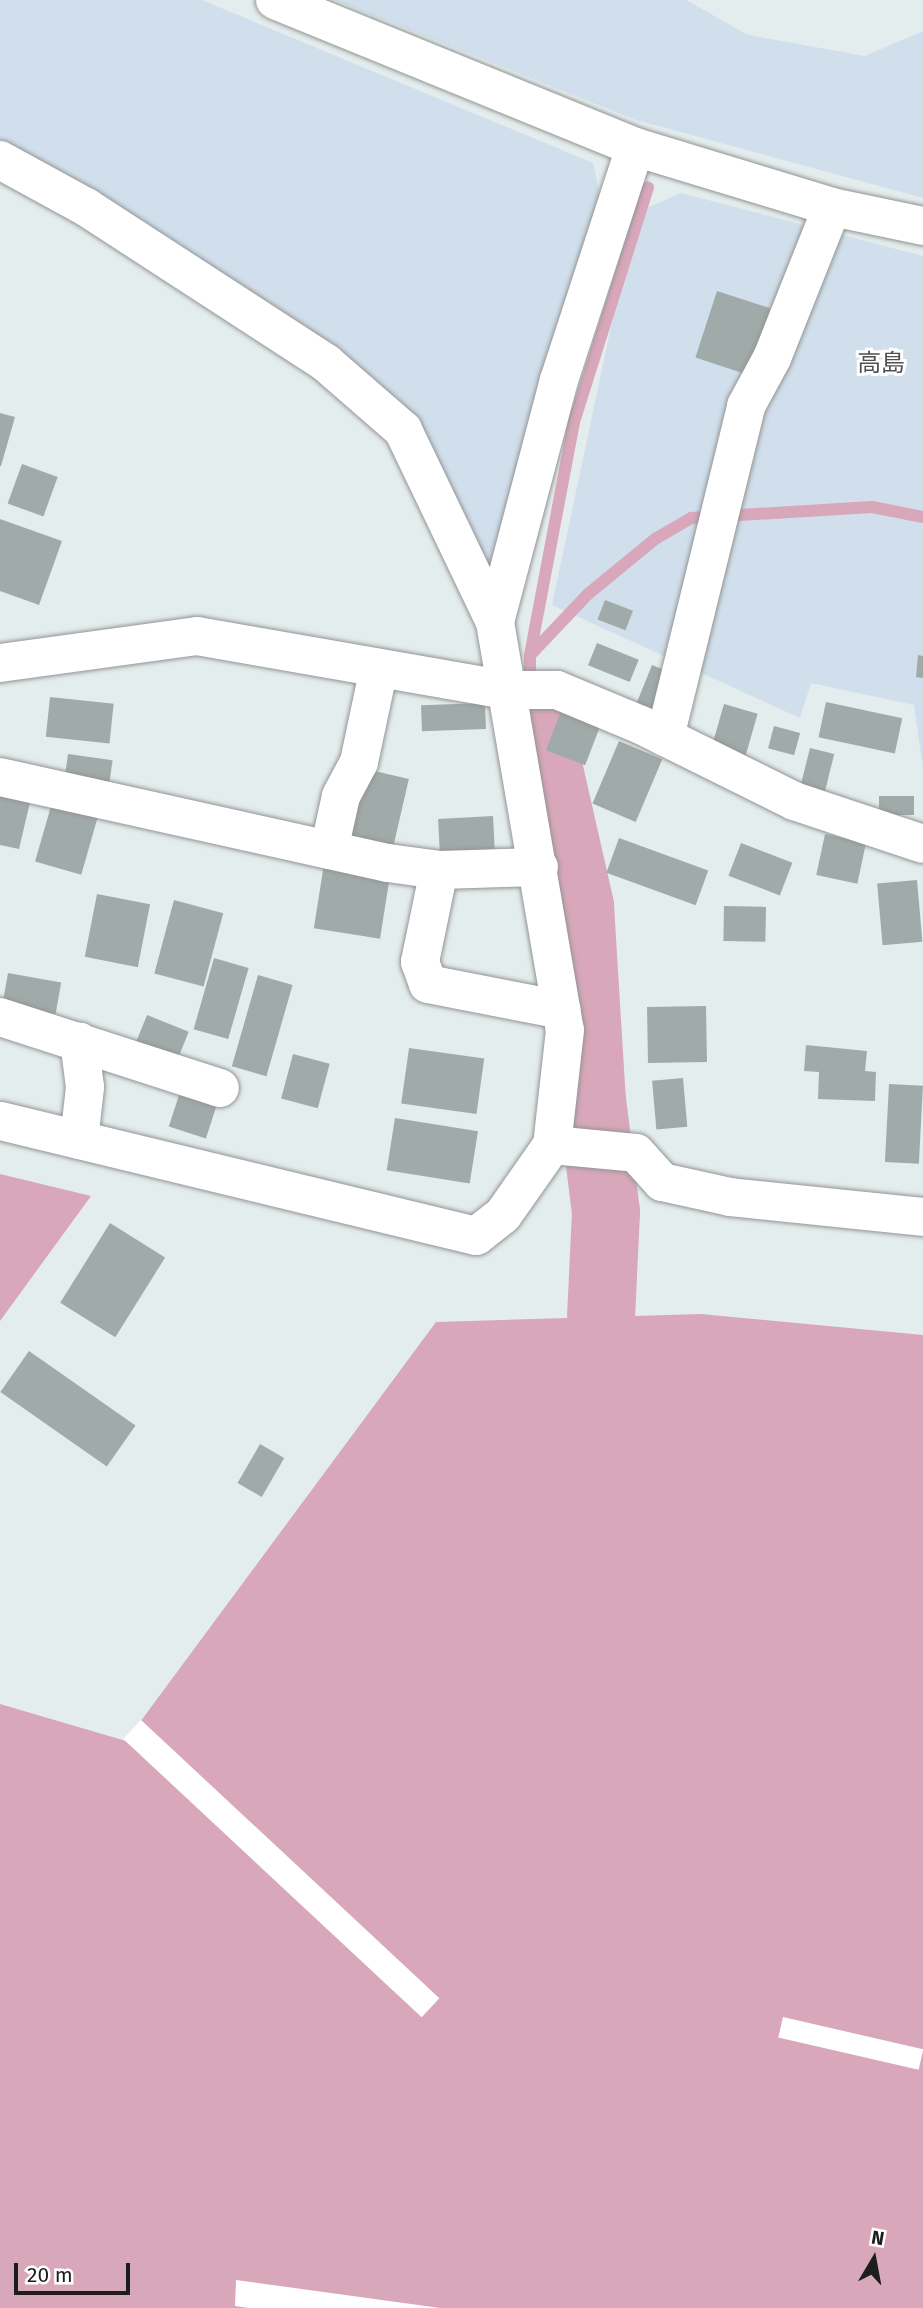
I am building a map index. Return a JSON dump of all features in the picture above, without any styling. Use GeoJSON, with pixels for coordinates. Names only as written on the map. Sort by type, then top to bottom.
{"type":"FeatureCollection","features":[{"type":"Feature","properties":{"kind":"street"},"geometry":{"type":"LineString","coordinates":[[275,0],[635,147],[832,206],[923,226]]}},
{"type":"Feature","properties":{"kind":"street"},"geometry":{"type":"LineString","coordinates":[[495,622],[559,380],[635,147]]}},
{"type":"Feature","properties":{"kind":"street"},"geometry":{"type":"LineString","coordinates":[[0,160],[86,206],[326,363],[403,430],[495,622],[565,1030],[552,1145],[503,1215],[476,1236],[0,1121]]}},
{"type":"Feature","properties":{"kind":"street"},"geometry":{"type":"LineString","coordinates":[[665,737],[746,406],[772,358],[832,206]]}},
{"type":"Feature","properties":{"kind":"street"},"geometry":{"type":"LineString","coordinates":[[0,663],[197,636],[507,690],[557,690],[665,737],[794,801],[923,844]]}},
{"type":"Feature","properties":{"kind":"street"},"geometry":{"type":"LineString","coordinates":[[329,850],[341,796],[359,762],[379,668]]}},
{"type":"Feature","properties":{"kind":"street"},"geometry":{"type":"LineString","coordinates":[[0,777],[329,850],[439,870],[539,867]]}},
{"type":"Feature","properties":{"kind":"street"},"geometry":{"type":"LineString","coordinates":[[439,870],[420,962],[428,985],[562,1010]]}},
{"type":"Feature","properties":{"kind":"street"},"geometry":{"type":"LineString","coordinates":[[0,1017],[220,1088]]}},
{"type":"Feature","properties":{"kind":"street"},"geometry":{"type":"LineString","coordinates":[[79,1041],[85,1087],[79,1140]]}},
{"type":"Feature","properties":{"kind":"street"},"geometry":{"type":"LineString","coordinates":[[552,1145],[636,1153],[662,1182],[730,1197],[923,1217]]}},
{"type":"Feature","properties":{"kind":"shaded area"},"geometry":{"type":"Polygon","coordinates":[[[0,0],[202,0],[593,163],[601,199],[489,566],[403,403],[194,263],[0,147],[0,0]]]}},
{"type":"Feature","properties":{"kind":"shaded area"},"geometry":{"type":"Polygon","coordinates":[[[335,0],[686,0],[748,35],[865,56],[923,31],[923,198],[636,120],[335,0]]]}},
{"type":"Feature","properties":{"kind":"shaded area"},"geometry":{"type":"Polygon","coordinates":[[[681,193],[923,256],[923,769],[914,705],[811,683],[800,718],[552,605],[635,213],[681,193]]]}},
{"type":"Feature","properties":{"kind":"shaded area"},"geometry":{"type":"Polygon","coordinates":[[[0,1174],[91,1196],[0,1321],[0,1174]]]}},
{"type":"Feature","properties":{"kind":"shaded area"},"geometry":{"type":"Polygon","coordinates":[[[701,1314],[923,1335],[923,2308],[0,2308],[0,1704],[126,1741],[436,1322],[701,1314]]]}},
{"type":"Feature","properties":{"kind":"pier"},"geometry":{"type":"Polygon","coordinates":[[[141,1720],[439,1998],[422,2017],[123,1739],[141,1720]]]}},
{"type":"Feature","properties":{"kind":"pier"},"geometry":{"type":"Polygon","coordinates":[[[783,2017],[923,2049],[919,2070],[778,2037],[783,2017]]]}},
{"type":"Feature","properties":{"kind":"pier"},"geometry":{"type":"Polygon","coordinates":[[[236,2280],[440,2308],[249,2308],[235,2306],[236,2280]]]}},
{"type":"Feature","properties":{"kind":"building"},"geometry":{"type":"Polygon","coordinates":[[[717,291],[770,308],[749,375],[695,358],[717,291]]]}},
{"type":"Feature","properties":{"kind":"building"},"geometry":{"type":"Polygon","coordinates":[[[0,413],[15,417],[1,466],[0,466],[0,413]]]}},
{"type":"Feature","properties":{"kind":"building"},"geometry":{"type":"Polygon","coordinates":[[[22,464],[58,477],[43,516],[8,503],[22,464]]]}},
{"type":"Feature","properties":{"kind":"building"},"geometry":{"type":"Polygon","coordinates":[[[0,519],[62,541],[39,605],[0,591],[0,519]]]}},
{"type":"Feature","properties":{"kind":"building"},"geometry":{"type":"Polygon","coordinates":[[[605,600],[633,611],[625,630],[597,620],[605,600]]]}},
{"type":"Feature","properties":{"kind":"building"},"geometry":{"type":"Polygon","coordinates":[[[597,643],[639,660],[630,682],[588,665],[597,643]]]}},
{"type":"Feature","properties":{"kind":"building"},"geometry":{"type":"Polygon","coordinates":[[[918,655],[923,656],[923,678],[916,677],[918,655]]]}},
{"type":"Feature","properties":{"kind":"building"},"geometry":{"type":"Polygon","coordinates":[[[652,665],[677,675],[659,720],[634,710],[652,665]]]}},
{"type":"Feature","properties":{"kind":"building"},"geometry":{"type":"Polygon","coordinates":[[[50,697],[114,704],[109,743],[46,737],[50,697]]]}},
{"type":"Feature","properties":{"kind":"building"},"geometry":{"type":"Polygon","coordinates":[[[826,702],[902,718],[895,753],[819,737],[826,702]]]}},
{"type":"Feature","properties":{"kind":"building"},"geometry":{"type":"Polygon","coordinates":[[[485,703],[486,729],[422,731],[421,705],[485,703]]]}},
{"type":"Feature","properties":{"kind":"building"},"geometry":{"type":"Polygon","coordinates":[[[724,704],[758,714],[746,755],[712,745],[724,704]]]}},
{"type":"Feature","properties":{"kind":"building"},"geometry":{"type":"Polygon","coordinates":[[[561,711],[600,726],[585,765],[546,750],[561,711]]]}},
{"type":"Feature","properties":{"kind":"building"},"geometry":{"type":"Polygon","coordinates":[[[774,726],[800,733],[794,755],[768,748],[774,726]]]}},
{"type":"Feature","properties":{"kind":"building"},"geometry":{"type":"Polygon","coordinates":[[[619,741],[662,759],[636,822],[592,804],[619,741]]]}},
{"type":"Feature","properties":{"kind":"building"},"geometry":{"type":"Polygon","coordinates":[[[810,748],[834,754],[824,797],[799,791],[810,748]]]}},
{"type":"Feature","properties":{"kind":"building"},"geometry":{"type":"Polygon","coordinates":[[[68,754],[113,760],[109,783],[65,777],[68,754]]]}},
{"type":"Feature","properties":{"kind":"building"},"geometry":{"type":"Polygon","coordinates":[[[366,769],[409,779],[392,850],[350,840],[366,769]]]}},
{"type":"Feature","properties":{"kind":"building"},"geometry":{"type":"Polygon","coordinates":[[[0,791],[31,798],[19,849],[0,845],[0,791]]]}},
{"type":"Feature","properties":{"kind":"building"},"geometry":{"type":"Polygon","coordinates":[[[879,796],[914,796],[914,815],[879,815],[879,796]]]}},
{"type":"Feature","properties":{"kind":"building"},"geometry":{"type":"Polygon","coordinates":[[[53,799],[99,812],[81,875],[35,861],[53,799]]]}},
{"type":"Feature","properties":{"kind":"building"},"geometry":{"type":"Polygon","coordinates":[[[493,816],[495,854],[440,857],[438,819],[493,816]]]}},
{"type":"Feature","properties":{"kind":"building"},"geometry":{"type":"Polygon","coordinates":[[[825,834],[866,843],[857,884],[816,875],[825,834]]]}},
{"type":"Feature","properties":{"kind":"building"},"geometry":{"type":"Polygon","coordinates":[[[619,838],[708,870],[696,905],[606,873],[619,838]]]}},
{"type":"Feature","properties":{"kind":"building"},"geometry":{"type":"Polygon","coordinates":[[[741,843],[792,863],[780,895],[728,876],[741,843]]]}},
{"type":"Feature","properties":{"kind":"building"},"geometry":{"type":"Polygon","coordinates":[[[324,864],[390,874],[380,939],[314,928],[324,864]]]}},
{"type":"Feature","properties":{"kind":"building"},"geometry":{"type":"Polygon","coordinates":[[[917,880],[922,942],[883,945],[877,883],[917,880]]]}},
{"type":"Feature","properties":{"kind":"building"},"geometry":{"type":"Polygon","coordinates":[[[97,894],[150,904],[138,967],[85,957],[97,894]]]}},
{"type":"Feature","properties":{"kind":"building"},"geometry":{"type":"Polygon","coordinates":[[[174,900],[223,913],[204,987],[154,973],[174,900]]]}},
{"type":"Feature","properties":{"kind":"building"},"geometry":{"type":"Polygon","coordinates":[[[724,906],[766,907],[765,942],[723,941],[724,906]]]}},
{"type":"Feature","properties":{"kind":"building"},"geometry":{"type":"Polygon","coordinates":[[[214,958],[249,968],[228,1039],[194,1029],[214,958]]]}},
{"type":"Feature","properties":{"kind":"building"},"geometry":{"type":"Polygon","coordinates":[[[8,973],[61,982],[56,1014],[2,1005],[8,973]]]}},
{"type":"Feature","properties":{"kind":"building"},"geometry":{"type":"Polygon","coordinates":[[[258,975],[293,985],[266,1076],[232,1066],[258,975]]]}},
{"type":"Feature","properties":{"kind":"building"},"geometry":{"type":"Polygon","coordinates":[[[706,1006],[707,1062],[648,1063],[647,1007],[706,1006]]]}},
{"type":"Feature","properties":{"kind":"building"},"geometry":{"type":"Polygon","coordinates":[[[147,1015],[189,1032],[176,1063],[134,1047],[147,1015]]]}},
{"type":"Feature","properties":{"kind":"building"},"geometry":{"type":"Polygon","coordinates":[[[806,1045],[867,1051],[865,1071],[876,1072],[875,1101],[818,1099],[819,1072],[804,1071],[806,1045]]]}},
{"type":"Feature","properties":{"kind":"building"},"geometry":{"type":"Polygon","coordinates":[[[409,1048],[484,1059],[476,1114],[401,1103],[409,1048]]]}},
{"type":"Feature","properties":{"kind":"building"},"geometry":{"type":"Polygon","coordinates":[[[293,1054],[330,1064],[318,1108],[281,1098],[293,1054]]]}},
{"type":"Feature","properties":{"kind":"building"},"geometry":{"type":"Polygon","coordinates":[[[683,1078],[687,1127],[656,1130],[652,1081],[683,1078]]]}},
{"type":"Feature","properties":{"kind":"building"},"geometry":{"type":"Polygon","coordinates":[[[889,1084],[923,1086],[919,1164],[885,1162],[889,1084]]]}},
{"type":"Feature","properties":{"kind":"building"},"geometry":{"type":"Polygon","coordinates":[[[179,1095],[216,1107],[206,1138],[169,1126],[179,1095]]]}},
{"type":"Feature","properties":{"kind":"building"},"geometry":{"type":"Polygon","coordinates":[[[395,1118],[478,1131],[470,1183],[387,1170],[395,1118]]]}},
{"type":"Feature","properties":{"kind":"building"},"geometry":{"type":"Polygon","coordinates":[[[110,1223],[165,1257],[115,1337],[60,1303],[110,1223]]]}},
{"type":"Feature","properties":{"kind":"building"},"geometry":{"type":"Polygon","coordinates":[[[29,1351],[135,1426],[107,1467],[0,1392],[29,1351]]]}},
{"type":"Feature","properties":{"kind":"building"},"geometry":{"type":"Polygon","coordinates":[[[260,1444],[284,1458],[262,1497],[238,1483],[260,1444]]]}},
{"type":"Feature","properties":{"kind":"waterway"},"geometry":{"type":"LineString","coordinates":[[530,713],[530,655],[574,422],[648,187]]}},
{"type":"Feature","properties":{"kind":"waterway"},"geometry":{"type":"LineString","coordinates":[[531,654],[588,594],[655,539],[691,518],[872,507],[923,517]]}},
{"type":"Feature","properties":{"kind":"waterway"},"geometry":{"type":"LineString","coordinates":[[530,713],[548,765],[580,906],[592,1100],[606,1212],[601,1317]]}},
{"type":"Feature","properties":{"kind":"district","name":"高島"},"geometry":{"type":"Point","coordinates":[881,364]}}]}
